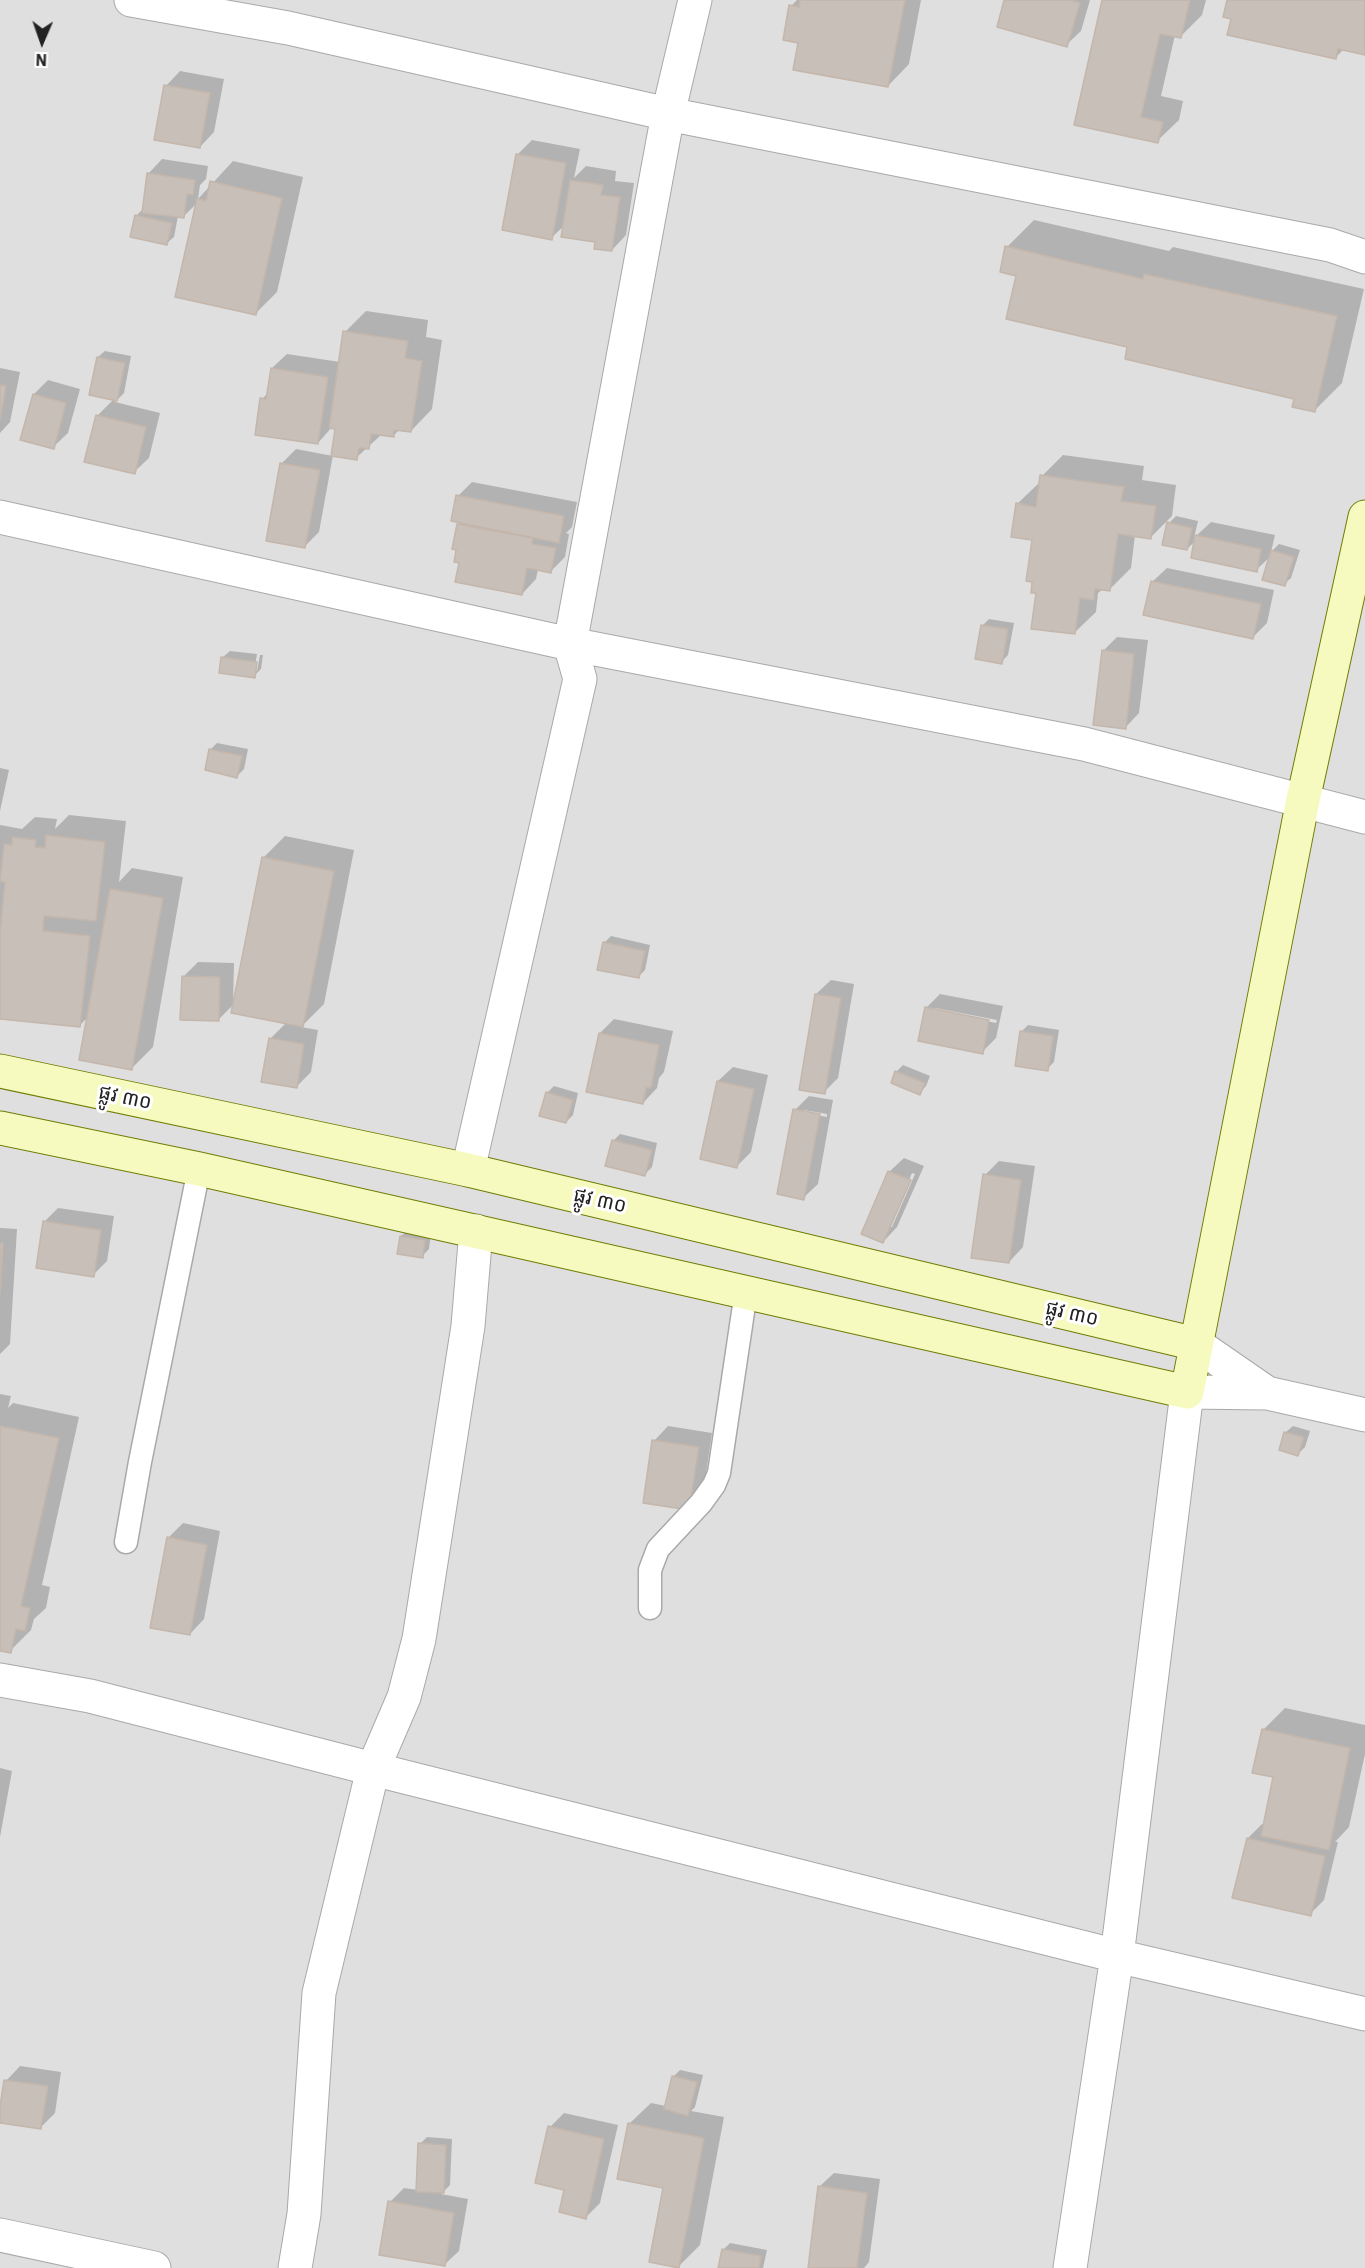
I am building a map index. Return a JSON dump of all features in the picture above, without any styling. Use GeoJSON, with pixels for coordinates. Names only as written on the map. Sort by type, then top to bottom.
{"type":"FeatureCollection","features":[{"type":"Feature","properties":{"kind":"street"},"geometry":{"type":"LineString","coordinates":[[131,0],[288,28],[668,114],[1330,245],[1365,258]]}},
{"type":"Feature","properties":{"kind":"street"},"geometry":{"type":"LineString","coordinates":[[468,1170],[580,679],[570,644],[668,114],[694,0]]}},
{"type":"Feature","properties":{"kind":"street"},"geometry":{"type":"LineString","coordinates":[[0,517],[570,644],[1084,744],[1365,817]]}},
{"type":"Feature","properties":{"kind":"street"},"geometry":{"type":"LineString","coordinates":[[1070,2268],[1117,1956],[1196,1344],[1304,800],[1365,517]]}},
{"type":"Feature","properties":{"kind":"street","name":"ផ្លូវ ៣០"},"geometry":{"type":"LineString","coordinates":[[0,1071],[468,1170],[1196,1344]]}},
{"type":"Feature","properties":{"kind":"street"},"geometry":{"type":"LineString","coordinates":[[0,1128],[199,1169],[1188,1392],[1267,1393],[1365,1415]]}},
{"type":"Feature","properties":{"kind":"street"},"geometry":{"type":"LineString","coordinates":[[295,2268],[304,2214],[319,1993],[373,1769],[404,1697],[419,1639],[468,1326],[476,1231]]}},
{"type":"Feature","properties":{"kind":"street"},"geometry":{"type":"LineString","coordinates":[[1196,1344],[1267,1393]]}},
{"type":"Feature","properties":{"kind":"street"},"geometry":{"type":"LineString","coordinates":[[0,1680],[90,1696],[1117,1956],[1365,2014]]}},
{"type":"Feature","properties":{"kind":"street"},"geometry":{"type":"LineString","coordinates":[[0,2235],[154,2268]]}},
{"type":"Feature","properties":{"kind":"lane"},"geometry":{"type":"LineString","coordinates":[[126,1542],[142,1450],[199,1169]]}},
{"type":"Feature","properties":{"kind":"lane"},"geometry":{"type":"LineString","coordinates":[[650,1608],[650,1570],[658,1549],[701,1503],[714,1485],[719,1473],[746,1292]]}},
{"type":"Feature","properties":{"kind":"shaded area"},"geometry":{"type":"Polygon","coordinates":[[[0,0],[1365,0],[1365,2268],[0,2268],[0,0]]]}},
{"type":"Feature","properties":{"kind":"building"},"geometry":{"type":"Polygon","coordinates":[[[800,0],[905,0],[888,87],[793,70],[798,43],[783,40],[789,5],[799,7],[800,0]]]}},
{"type":"Feature","properties":{"kind":"building"},"geometry":{"type":"Polygon","coordinates":[[[1004,0],[1070,0],[1080,3],[1067,47],[997,27],[1004,0]]]}},
{"type":"Feature","properties":{"kind":"building"},"geometry":{"type":"Polygon","coordinates":[[[1102,0],[1190,0],[1181,38],[1160,34],[1141,117],[1163,122],[1158,143],[1074,125],[1102,0]]]}},
{"type":"Feature","properties":{"kind":"building"},"geometry":{"type":"Polygon","coordinates":[[[1227,0],[1365,0],[1365,55],[1338,49],[1336,59],[1227,35],[1231,19],[1223,17],[1227,0]]]}},
{"type":"Feature","properties":{"kind":"building"},"geometry":{"type":"Polygon","coordinates":[[[164,85],[210,93],[200,148],[154,140],[164,85]]]}},
{"type":"Feature","properties":{"kind":"building"},"geometry":{"type":"Polygon","coordinates":[[[516,154],[566,163],[552,240],[502,230],[516,154]]]}},
{"type":"Feature","properties":{"kind":"building"},"geometry":{"type":"Polygon","coordinates":[[[147,173],[195,180],[193,195],[187,194],[184,218],[142,213],[147,173]]]}},
{"type":"Feature","properties":{"kind":"building"},"geometry":{"type":"Polygon","coordinates":[[[570,180],[603,185],[601,195],[620,197],[612,251],[594,249],[595,242],[561,237],[570,180]]]}},
{"type":"Feature","properties":{"kind":"building"},"geometry":{"type":"Polygon","coordinates":[[[210,181],[282,198],[256,315],[175,297],[197,198],[206,201],[210,181]]]}},
{"type":"Feature","properties":{"kind":"building"},"geometry":{"type":"Polygon","coordinates":[[[135,215],[172,223],[167,245],[130,237],[135,215]]]}},
{"type":"Feature","properties":{"kind":"building"},"geometry":{"type":"Polygon","coordinates":[[[1005,246],[1143,279],[1144,274],[1337,316],[1315,412],[1292,407],[1294,399],[1125,359],[1127,347],[1006,319],[1016,276],[1000,272],[1005,246]]]}},
{"type":"Feature","properties":{"kind":"building"},"geometry":{"type":"Polygon","coordinates":[[[343,331],[408,341],[405,358],[422,361],[411,432],[394,430],[394,437],[371,434],[369,449],[359,448],[357,460],[331,456],[335,429],[329,428],[343,331]]]}},
{"type":"Feature","properties":{"kind":"building"},"geometry":{"type":"Polygon","coordinates":[[[97,357],[125,363],[117,401],[89,395],[97,357]]]}},
{"type":"Feature","properties":{"kind":"building"},"geometry":{"type":"Polygon","coordinates":[[[271,368],[328,377],[318,444],[255,435],[260,398],[266,399],[271,368]]]}},
{"type":"Feature","properties":{"kind":"building"},"geometry":{"type":"Polygon","coordinates":[[[0,385],[6,386],[0,420],[0,385]]]}},
{"type":"Feature","properties":{"kind":"building"},"geometry":{"type":"Polygon","coordinates":[[[33,394],[66,403],[54,449],[20,440],[33,394]]]}},
{"type":"Feature","properties":{"kind":"building"},"geometry":{"type":"Polygon","coordinates":[[[96,415],[146,427],[135,474],[84,462],[96,415]]]}},
{"type":"Feature","properties":{"kind":"building"},"geometry":{"type":"Polygon","coordinates":[[[280,463],[320,470],[305,548],[266,541],[280,463]]]}},
{"type":"Feature","properties":{"kind":"building"},"geometry":{"type":"Polygon","coordinates":[[[1040,475],[1124,487],[1121,501],[1156,506],[1151,539],[1118,534],[1110,591],[1095,589],[1094,600],[1080,598],[1075,634],[1031,629],[1036,593],[1031,593],[1032,582],[1026,581],[1032,540],[1011,537],[1016,503],[1036,507],[1040,475]]]}},
{"type":"Feature","properties":{"kind":"building"},"geometry":{"type":"Polygon","coordinates":[[[456,495],[564,516],[559,543],[451,521],[456,495]]]}},
{"type":"Feature","properties":{"kind":"building"},"geometry":{"type":"Polygon","coordinates":[[[1167,522],[1192,528],[1187,550],[1162,545],[1167,522]]]}},
{"type":"Feature","properties":{"kind":"building"},"geometry":{"type":"Polygon","coordinates":[[[457,524],[533,538],[532,544],[556,548],[551,573],[527,568],[522,595],[455,582],[459,563],[454,562],[456,550],[452,549],[457,524]]]}},
{"type":"Feature","properties":{"kind":"building"},"geometry":{"type":"Polygon","coordinates":[[[1195,535],[1261,549],[1257,572],[1191,558],[1195,535]]]}},
{"type":"Feature","properties":{"kind":"building"},"geometry":{"type":"Polygon","coordinates":[[[1271,550],[1294,557],[1285,586],[1262,580],[1271,550]]]}},
{"type":"Feature","properties":{"kind":"building"},"geometry":{"type":"Polygon","coordinates":[[[1151,581],[1261,604],[1253,639],[1143,615],[1151,581]]]}},
{"type":"Feature","properties":{"kind":"building"},"geometry":{"type":"Polygon","coordinates":[[[981,625],[1008,629],[1002,664],[975,659],[981,625]]]}},
{"type":"Feature","properties":{"kind":"building"},"geometry":{"type":"Polygon","coordinates":[[[1102,650],[1134,654],[1126,729],[1093,725],[1102,650]]]}},
{"type":"Feature","properties":{"kind":"building"},"geometry":{"type":"Polygon","coordinates":[[[221,657],[257,662],[255,678],[219,673],[221,657]]]}},
{"type":"Feature","properties":{"kind":"building"},"geometry":{"type":"Polygon","coordinates":[[[209,749],[242,756],[237,778],[205,770],[209,749]]]}},
{"type":"Feature","properties":{"kind":"building"},"geometry":{"type":"Polygon","coordinates":[[[46,835],[105,842],[96,921],[44,916],[43,931],[90,936],[80,1027],[0,1019],[0,932],[5,882],[0,881],[4,844],[12,845],[12,837],[36,840],[35,847],[45,848],[46,835]]]}},
{"type":"Feature","properties":{"kind":"building"},"geometry":{"type":"Polygon","coordinates":[[[262,857],[334,871],[303,1027],[231,1013],[262,857]]]}},
{"type":"Feature","properties":{"kind":"building"},"geometry":{"type":"Polygon","coordinates":[[[110,889],[163,898],[132,1070],[79,1060],[110,889]]]}},
{"type":"Feature","properties":{"kind":"building"},"geometry":{"type":"Polygon","coordinates":[[[603,942],[645,951],[639,978],[597,970],[603,942]]]}},
{"type":"Feature","properties":{"kind":"building"},"geometry":{"type":"Polygon","coordinates":[[[182,976],[220,977],[219,1021],[180,1020],[182,976]]]}},
{"type":"Feature","properties":{"kind":"building"},"geometry":{"type":"Polygon","coordinates":[[[815,994],[841,998],[825,1094],[799,1090],[815,994]]]}},
{"type":"Feature","properties":{"kind":"building"},"geometry":{"type":"Polygon","coordinates":[[[925,1007],[989,1020],[983,1054],[918,1041],[925,1007]]]}},
{"type":"Feature","properties":{"kind":"building"},"geometry":{"type":"Polygon","coordinates":[[[1020,1031],[1053,1036],[1048,1071],[1015,1066],[1020,1031]]]}},
{"type":"Feature","properties":{"kind":"building"},"geometry":{"type":"Polygon","coordinates":[[[599,1033],[659,1045],[651,1088],[646,1088],[643,1104],[586,1092],[599,1033]]]}},
{"type":"Feature","properties":{"kind":"building"},"geometry":{"type":"Polygon","coordinates":[[[269,1038],[304,1044],[297,1088],[261,1082],[269,1038]]]}},
{"type":"Feature","properties":{"kind":"building"},"geometry":{"type":"Polygon","coordinates":[[[895,1071],[925,1083],[920,1095],[891,1083],[895,1071]]]}},
{"type":"Feature","properties":{"kind":"building"},"geometry":{"type":"Polygon","coordinates":[[[717,1081],[754,1089],[737,1168],[700,1159],[717,1081]]]}},
{"type":"Feature","properties":{"kind":"building"},"geometry":{"type":"Polygon","coordinates":[[[546,1092],[573,1100],[566,1123],[539,1116],[546,1092]]]}},
{"type":"Feature","properties":{"kind":"building"},"geometry":{"type":"Polygon","coordinates":[[[793,1109],[820,1114],[804,1200],[777,1194],[793,1109]]]}},
{"type":"Feature","properties":{"kind":"building"},"geometry":{"type":"Polygon","coordinates":[[[612,1140],[652,1150],[645,1176],[605,1166],[612,1140]]]}},
{"type":"Feature","properties":{"kind":"building"},"geometry":{"type":"Polygon","coordinates":[[[888,1171],[911,1180],[883,1243],[861,1234],[888,1171]]]}},
{"type":"Feature","properties":{"kind":"building"},"geometry":{"type":"Polygon","coordinates":[[[983,1174],[1021,1180],[1009,1263],[971,1258],[983,1174]]]}},
{"type":"Feature","properties":{"kind":"building"},"geometry":{"type":"Polygon","coordinates":[[[43,1221],[101,1230],[94,1277],[36,1268],[43,1221]]]}},
{"type":"Feature","properties":{"kind":"building"},"geometry":{"type":"Polygon","coordinates":[[[400,1236],[425,1240],[423,1258],[397,1254],[400,1236]]]}},
{"type":"Feature","properties":{"kind":"building"},"geometry":{"type":"Polygon","coordinates":[[[0,1243],[3,1243],[0,1294],[0,1243]]]}},
{"type":"Feature","properties":{"kind":"building"},"geometry":{"type":"Polygon","coordinates":[[[0,1426],[59,1438],[21,1606],[30,1608],[25,1631],[16,1629],[11,1653],[0,1651],[0,1426]]]}},
{"type":"Feature","properties":{"kind":"building"},"geometry":{"type":"Polygon","coordinates":[[[1284,1432],[1304,1437],[1298,1456],[1279,1450],[1284,1432]]]}},
{"type":"Feature","properties":{"kind":"building"},"geometry":{"type":"Polygon","coordinates":[[[652,1440],[699,1447],[689,1510],[643,1503],[652,1440]]]}},
{"type":"Feature","properties":{"kind":"building"},"geometry":{"type":"Polygon","coordinates":[[[167,1537],[207,1545],[190,1635],[150,1628],[167,1537]]]}},
{"type":"Feature","properties":{"kind":"building"},"geometry":{"type":"Polygon","coordinates":[[[1262,1729],[1350,1748],[1329,1850],[1261,1836],[1273,1777],[1252,1773],[1262,1729]]]}},
{"type":"Feature","properties":{"kind":"building"},"geometry":{"type":"Polygon","coordinates":[[[1247,1838],[1325,1856],[1311,1916],[1232,1898],[1247,1838]]]}},
{"type":"Feature","properties":{"kind":"building"},"geometry":{"type":"Polygon","coordinates":[[[672,2076],[697,2082],[688,2116],[664,2109],[672,2076]]]}},
{"type":"Feature","properties":{"kind":"building"},"geometry":{"type":"Polygon","coordinates":[[[4,2080],[48,2086],[41,2129],[0,2123],[4,2080]]]}},
{"type":"Feature","properties":{"kind":"building"},"geometry":{"type":"Polygon","coordinates":[[[628,2123],[704,2138],[679,2268],[649,2262],[663,2188],[617,2179],[628,2123]]]}},
{"type":"Feature","properties":{"kind":"building"},"geometry":{"type":"Polygon","coordinates":[[[548,2126],[604,2139],[586,2219],[559,2212],[564,2190],[535,2183],[548,2126]]]}},
{"type":"Feature","properties":{"kind":"building"},"geometry":{"type":"Polygon","coordinates":[[[418,2143],[446,2145],[444,2193],[416,2192],[418,2143]]]}},
{"type":"Feature","properties":{"kind":"building"},"geometry":{"type":"Polygon","coordinates":[[[818,2186],[867,2193],[857,2268],[808,2268],[818,2186]]]}},
{"type":"Feature","properties":{"kind":"building"},"geometry":{"type":"Polygon","coordinates":[[[388,2201],[454,2213],[445,2266],[379,2255],[388,2201]]]}},
{"type":"Feature","properties":{"kind":"building"},"geometry":{"type":"Polygon","coordinates":[[[722,2249],[761,2256],[759,2268],[718,2268],[722,2249]]]}}]}
